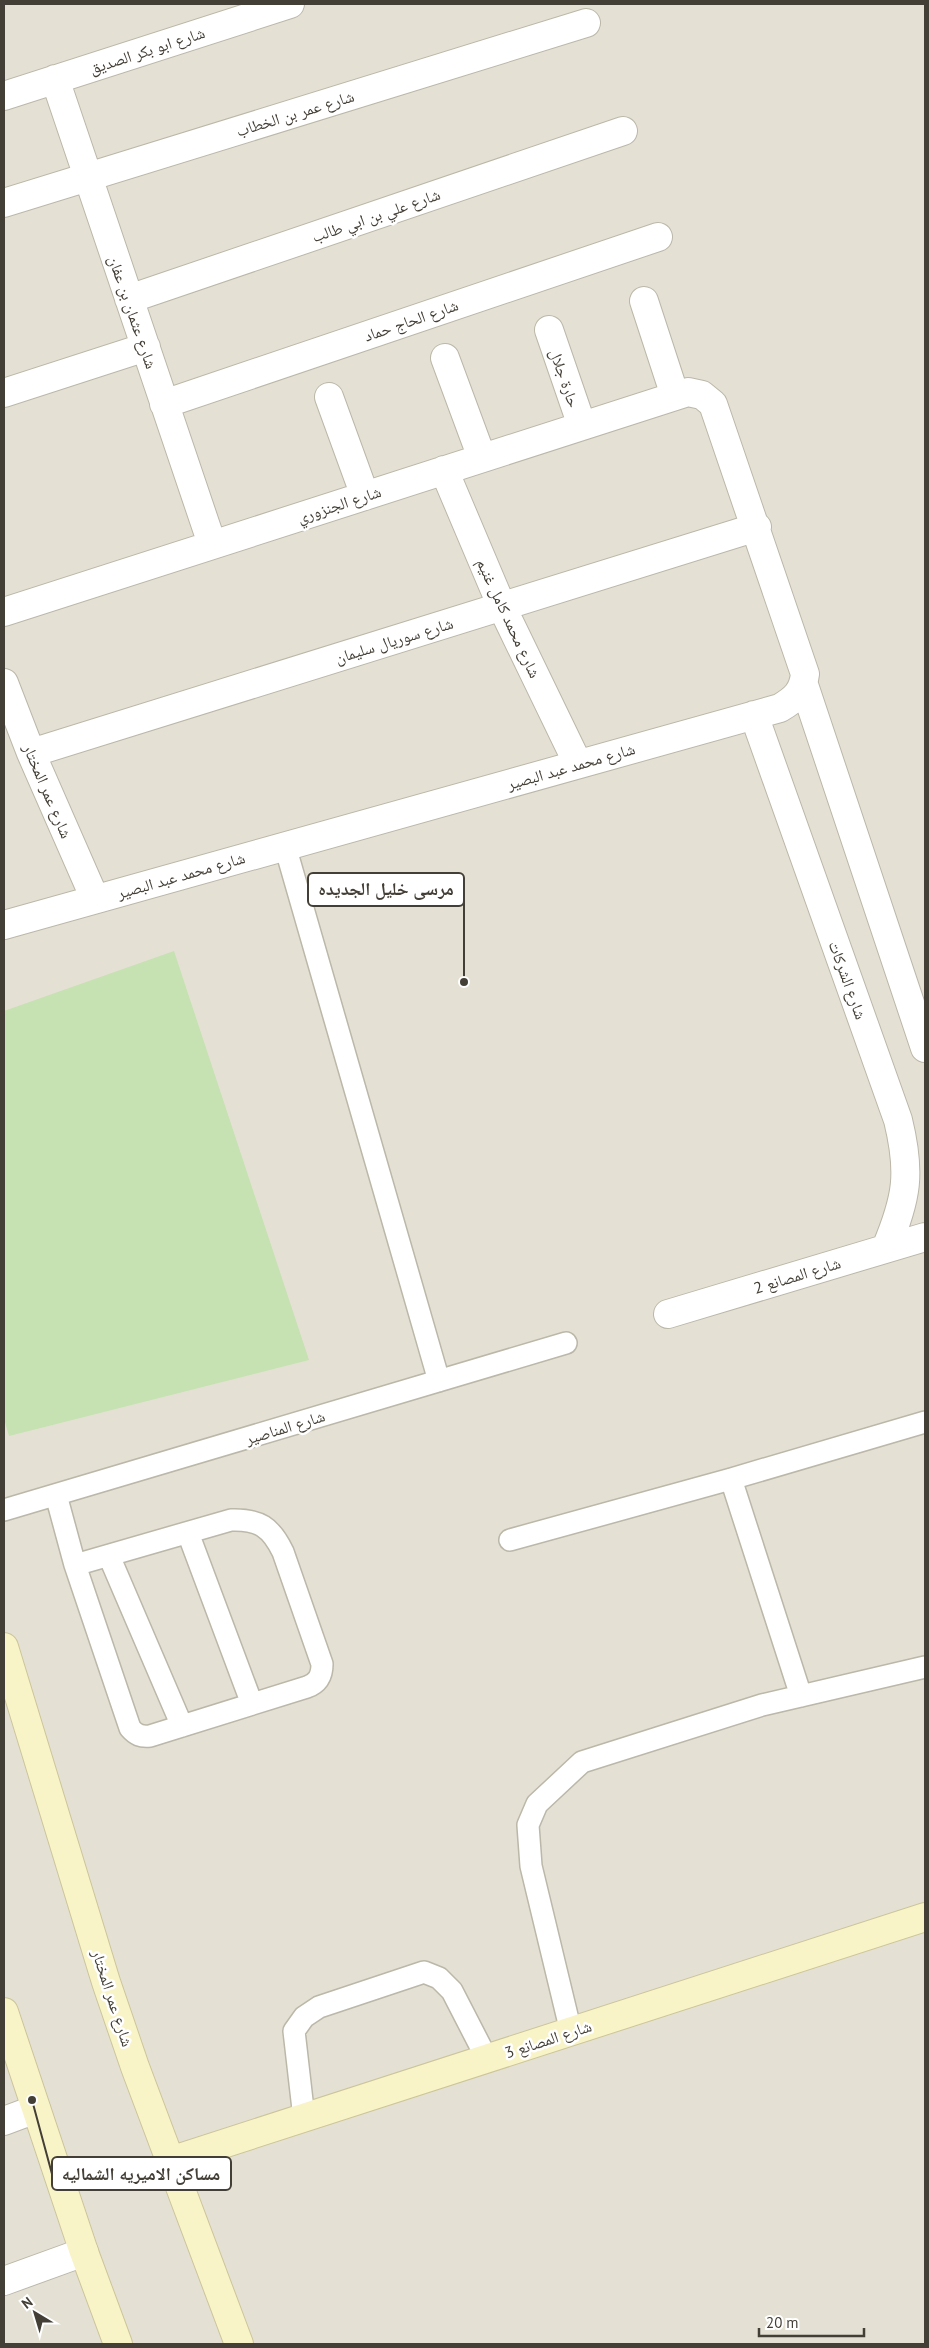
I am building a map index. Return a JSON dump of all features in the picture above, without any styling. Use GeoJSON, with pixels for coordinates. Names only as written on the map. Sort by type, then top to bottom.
{"type":"FeatureCollection","features":[{"type":"Feature","properties":{"kind":"main road","name":"شارع عمر المختار"},"geometry":{"type":"LineString","coordinates":[[4,1646],[106,1982],[170,2161],[239,2344]]}},
{"type":"Feature","properties":{"kind":"main road","name":"شارع المصانع 3"},"geometry":{"type":"LineString","coordinates":[[170,2161],[925,1917]]}},
{"type":"Feature","properties":{"kind":"main road"},"geometry":{"type":"LineString","coordinates":[[4,2012],[84,2252],[118,2344]]}},
{"type":"Feature","properties":{"kind":"street","name":"شارع ابو بكر الصديق"},"geometry":{"type":"LineString","coordinates":[[4,96],[290,4]]}},
{"type":"Feature","properties":{"kind":"street","name":"شارع عمر بن الخطاب"},"geometry":{"type":"LineString","coordinates":[[4,203],[586,23]]}},
{"type":"Feature","properties":{"kind":"street","name":"شارع عثمان بن عفان"},"geometry":{"type":"LineString","coordinates":[[55,79],[212,544]]}},
{"type":"Feature","properties":{"kind":"street","name":"شارع علي بن ابي طالب"},"geometry":{"type":"LineString","coordinates":[[129,299],[623,130]]}},
{"type":"Feature","properties":{"kind":"street","name":"شارع الحاج حماد"},"geometry":{"type":"LineString","coordinates":[[164,404],[658,237]]}},
{"type":"Feature","properties":{"kind":"street"},"geometry":{"type":"LineString","coordinates":[[644,301],[675,396],[688,392],[702,395],[713,404],[803,662],[804,685],[925,1048]]}},
{"type":"Feature","properties":{"kind":"street","name":"حارة جلال"},"geometry":{"type":"LineString","coordinates":[[549,330],[582,426]]}},
{"type":"Feature","properties":{"kind":"street"},"geometry":{"type":"LineString","coordinates":[[4,392],[146,347]]}},
{"type":"Feature","properties":{"kind":"street"},"geometry":{"type":"LineString","coordinates":[[445,358],[482,458]]}},
{"type":"Feature","properties":{"kind":"street","name":"شارع الجنزوري"},"geometry":{"type":"LineString","coordinates":[[4,612],[675,396]]}},
{"type":"Feature","properties":{"kind":"street"},"geometry":{"type":"LineString","coordinates":[[329,397],[365,496]]}},
{"type":"Feature","properties":{"kind":"street","name":"شارع محمد كامل غنيم"},"geometry":{"type":"LineString","coordinates":[[444,470],[502,606],[578,764]]}},
{"type":"Feature","properties":{"kind":"street","name":"شارع سوريال سليمان"},"geometry":{"type":"LineString","coordinates":[[31,753],[757,527]]}},
{"type":"Feature","properties":{"kind":"street","name":"شارع عمر المختار"},"geometry":{"type":"LineString","coordinates":[[4,683],[31,753],[95,899]]}},
{"type":"Feature","properties":{"kind":"street","name":"شارع محمد عبد البصير"},"geometry":{"type":"LineString","coordinates":[[4,925],[780,708],[795,699],[804,685]]}},
{"type":"Feature","properties":{"kind":"street","name":"شارع الشركات"},"geometry":{"type":"LineString","coordinates":[[754,715],[898,1120],[906,1151],[907,1184],[900,1216],[886,1248]]}},
{"type":"Feature","properties":{"kind":"street","name":"شارع المصانع 2"},"geometry":{"type":"LineString","coordinates":[[668,1314],[925,1237]]}},
{"type":"Feature","properties":{"kind":"street"},"geometry":{"type":"LineString","coordinates":[[4,2121],[36,2109]]}},
{"type":"Feature","properties":{"kind":"street"},"geometry":{"type":"LineString","coordinates":[[4,2281],[84,2252]]}},
{"type":"Feature","properties":{"kind":"lane"},"geometry":{"type":"LineString","coordinates":[[285,846],[439,1381]]}},
{"type":"Feature","properties":{"kind":"lane","name":"شارع المناصير"},"geometry":{"type":"LineString","coordinates":[[4,1510],[566,1343]]}},
{"type":"Feature","properties":{"kind":"lane"},"geometry":{"type":"LineString","coordinates":[[510,1540],[731,1479],[925,1422]]}},
{"type":"Feature","properties":{"kind":"lane"},"geometry":{"type":"LineString","coordinates":[[731,1479],[801,1696]]}},
{"type":"Feature","properties":{"kind":"lane"},"geometry":{"type":"LineString","coordinates":[[56,1495],[76,1565],[130,1728],[135,1734],[142,1736],[182,1726],[314,1685],[322,1672],[322,1664],[283,1552],[276,1537],[263,1526],[248,1520],[231,1520],[76,1565]]}},
{"type":"Feature","properties":{"kind":"lane"},"geometry":{"type":"LineString","coordinates":[[188,1533],[252,1704]]}},
{"type":"Feature","properties":{"kind":"lane"},"geometry":{"type":"LineString","coordinates":[[109,1556],[182,1726]]}},
{"type":"Feature","properties":{"kind":"lane"},"geometry":{"type":"LineString","coordinates":[[571,2032],[531,1866],[528,1825],[538,1804],[582,1762],[762,1705],[925,1667]]}},
{"type":"Feature","properties":{"kind":"lane"},"geometry":{"type":"LineString","coordinates":[[304,2118],[294,2032],[304,2017],[319,2007],[424,1972],[439,1978],[452,1991],[487,2059]]}},
{"type":"Feature","properties":{"kind":"shaded area"},"geometry":{"type":"Polygon","coordinates":[[[4,4],[925,4],[925,2344],[4,2344],[4,4]]]}},
{"type":"Feature","properties":{"kind":"green space"},"geometry":{"type":"Polygon","coordinates":[[[174,951],[309,1360],[9,1436],[4,1419],[4,1011],[174,951]]]}},
{"type":"Feature","properties":{"kind":"place","name":"مرسى خليل الجديده"},"geometry":{"type":"Point","coordinates":[464,982]}},
{"type":"Feature","properties":{"kind":"place","name":"مساكن الاميريه الشماليه"},"geometry":{"type":"Point","coordinates":[32,2100]}}]}
